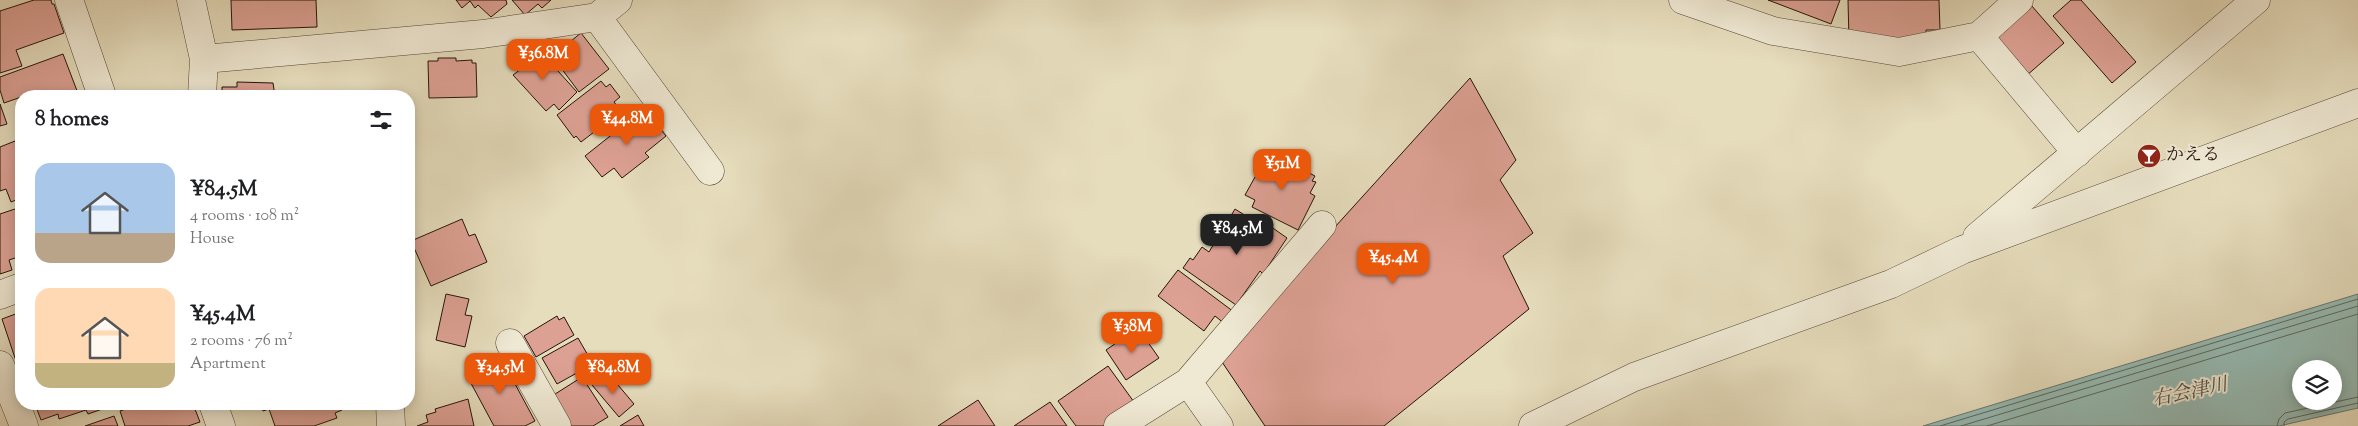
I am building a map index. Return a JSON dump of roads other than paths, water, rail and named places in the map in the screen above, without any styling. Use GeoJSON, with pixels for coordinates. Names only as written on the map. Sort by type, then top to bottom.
{"type":"FeatureCollection","features":[{"type":"Feature","properties":{"kind":"street"},"geometry":{"type":"LineString","coordinates":[[69,0],[100,90]]}},
{"type":"Feature","properties":{"kind":"street"},"geometry":{"type":"LineString","coordinates":[[191,0],[204,59],[202,90]]}},
{"type":"Feature","properties":{"kind":"street"},"geometry":{"type":"LineString","coordinates":[[204,59],[483,34],[597,17],[618,0]]}},
{"type":"Feature","properties":{"kind":"street"},"geometry":{"type":"LineString","coordinates":[[1683,0],[1773,32],[1899,52],[1979,36],[2019,0]]}},
{"type":"Feature","properties":{"kind":"street"},"geometry":{"type":"LineString","coordinates":[[1962,250],[2256,0]]}},
{"type":"Feature","properties":{"kind":"street"},"geometry":{"type":"LineString","coordinates":[[597,17],[710,171]]}},
{"type":"Feature","properties":{"kind":"street"},"geometry":{"type":"LineString","coordinates":[[1979,36],[2077,153]]}},
{"type":"Feature","properties":{"kind":"street"},"geometry":{"type":"LineString","coordinates":[[1533,426],[1634,377],[1891,284],[1962,250],[2358,103]]}},
{"type":"Feature","properties":{"kind":"street"},"geometry":{"type":"LineString","coordinates":[[1118,426],[1188,382],[1322,225]]}},
{"type":"Feature","properties":{"kind":"street"},"geometry":{"type":"LineString","coordinates":[[0,295],[15,289]]}},
{"type":"Feature","properties":{"kind":"street"},"geometry":{"type":"LineString","coordinates":[[510,343],[557,426]]}},
{"type":"Feature","properties":{"kind":"street"},"geometry":{"type":"LineString","coordinates":[[0,366],[15,404]]}},
{"type":"Feature","properties":{"kind":"street"},"geometry":{"type":"LineString","coordinates":[[1188,382],[1219,426]]}},
{"type":"Feature","properties":{"kind":"street"},"geometry":{"type":"LineString","coordinates":[[18,410],[24,426]]}},
{"type":"Feature","properties":{"kind":"street"},"geometry":{"type":"LineString","coordinates":[[215,410],[221,426]]}},
{"type":"Feature","properties":{"kind":"street"},"geometry":{"type":"LineString","coordinates":[[390,410],[391,426]]}},
{"type":"Feature","properties":{"kind":"water","name":"右会津川"},"geometry":{"type":"Polygon","coordinates":[[[2358,294],[2358,408],[2279,426],[1923,426],[2358,294]]]}},
{"type":"Feature","properties":{"kind":"place","name":"かえる"},"geometry":{"type":"Point","coordinates":[2149,156]}}]}
